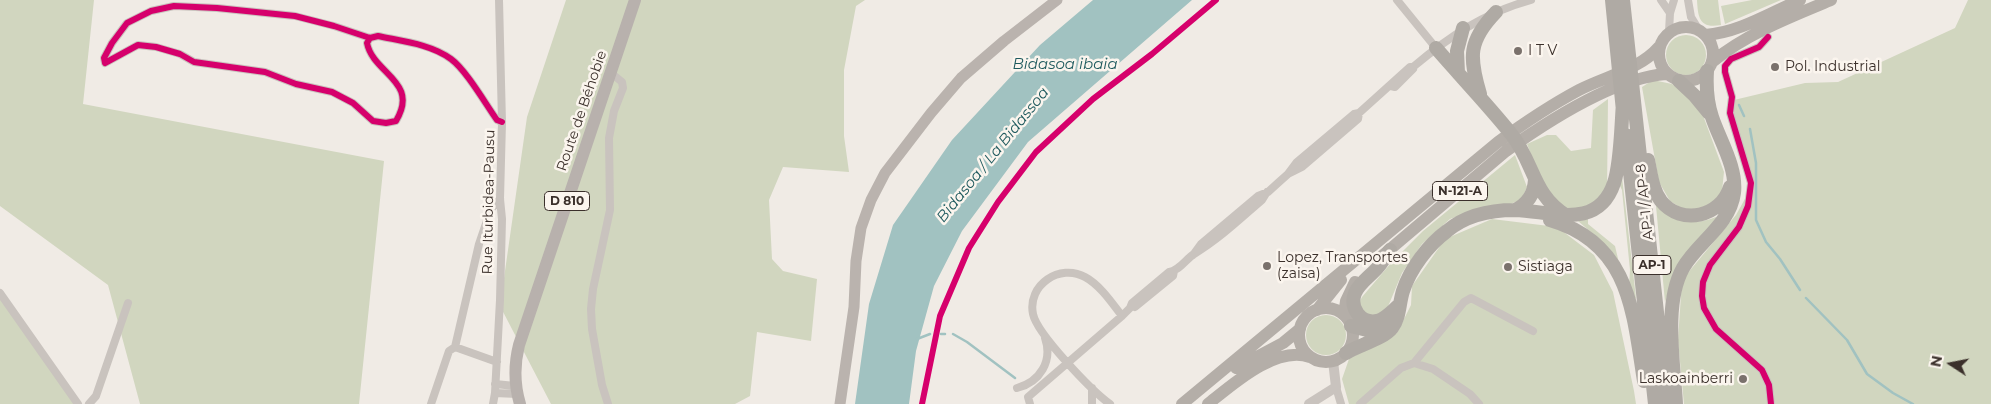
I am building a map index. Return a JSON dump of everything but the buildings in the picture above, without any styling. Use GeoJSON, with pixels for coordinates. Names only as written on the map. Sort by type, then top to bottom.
{"type":"FeatureCollection","features":[{"type":"Feature","properties":{"kind":"highway","name":"AP-1 / AP-8"},"geometry":{"type":"LineString","coordinates":[[1617,0],[1655,404]]}},
{"type":"Feature","properties":{"kind":"highway"},"geometry":{"type":"LineString","coordinates":[[1702,33],[1727,32],[1800,0]]}},
{"type":"Feature","properties":{"kind":"highway","name":"N-121-A"},"geometry":{"type":"LineString","coordinates":[[1346,353],[1353,340],[1348,321],[1346,300],[1352,285],[1368,268],[1506,151],[1527,136],[1604,92],[1644,76],[1694,80],[1723,52],[1748,38],[1831,0]]}},
{"type":"Feature","properties":{"kind":"highway"},"geometry":{"type":"LineString","coordinates":[[1481,100],[1472,66],[1472,56],[1477,37],[1496,12]]}},
{"type":"Feature","properties":{"kind":"highway"},"geometry":{"type":"LineString","coordinates":[[1670,32],[1681,27],[1693,28],[1702,33],[1712,48],[1707,94],[1712,118],[1730,165],[1734,187],[1729,210],[1721,223],[1688,260],[1679,276],[1674,293],[1672,312],[1676,404]]}},
{"type":"Feature","properties":{"kind":"highway"},"geometry":{"type":"LineString","coordinates":[[1458,72],[1457,51],[1463,28]]}},
{"type":"Feature","properties":{"kind":"highway","name":"N-121-A"},"geometry":{"type":"LineString","coordinates":[[1182,404],[1498,142],[1520,126],[1580,90],[1651,57],[1670,32]]}},
{"type":"Feature","properties":{"kind":"highway"},"geometry":{"type":"LineString","coordinates":[[1659,47],[1659,61],[1673,77],[1695,96],[1712,118]]}},
{"type":"Feature","properties":{"kind":"highway"},"geometry":{"type":"LineString","coordinates":[[1436,48],[1519,146],[1532,174],[1548,201],[1567,216]]}},
{"type":"Feature","properties":{"kind":"highway"},"geometry":{"type":"LineString","coordinates":[[1208,404],[1245,376],[1269,362],[1293,354],[1317,360],[1333,361],[1388,332],[1396,320],[1404,286],[1414,268],[1431,246],[1447,231],[1473,216],[1490,212],[1511,211],[1567,216],[1582,215],[1593,210],[1605,199],[1612,187],[1616,174],[1628,101]]}},
{"type":"Feature","properties":{"kind":"highway","name":"AP-1 / AP-8"},"geometry":{"type":"LineString","coordinates":[[1628,101],[1637,126],[1667,404]]}},
{"type":"Feature","properties":{"kind":"highway"},"geometry":{"type":"LineString","coordinates":[[1637,126],[1645,142],[1657,195],[1665,205],[1675,212],[1687,216],[1700,215],[1717,207],[1729,191],[1732,178],[1730,165]]}},
{"type":"Feature","properties":{"kind":"highway"},"geometry":{"type":"LineString","coordinates":[[1511,211],[1524,206],[1530,198],[1534,190],[1532,174]]}},
{"type":"Feature","properties":{"kind":"highway"},"geometry":{"type":"LineString","coordinates":[[1511,211],[1571,227],[1598,246],[1612,262],[1623,280],[1629,301],[1647,404]]}},
{"type":"Feature","properties":{"kind":"highway"},"geometry":{"type":"LineString","coordinates":[[1390,250],[1378,267],[1356,291],[1353,304],[1359,316],[1374,322],[1383,319],[1399,305]]}},
{"type":"Feature","properties":{"kind":"highway","name":"N-121-A"},"geometry":{"type":"LineString","coordinates":[[1190,404],[1235,368],[1283,343],[1300,329],[1306,317],[1317,310],[1351,265]]}},
{"type":"Feature","properties":{"kind":"highway"},"geometry":{"type":"LineString","coordinates":[[1317,310],[1331,309],[1365,331],[1376,330],[1388,321],[1399,305]]}},
{"type":"Feature","properties":{"kind":"highway"},"geometry":{"type":"LineString","coordinates":[[1300,329],[1302,347],[1310,357]]}},
{"type":"Feature","properties":{"kind":"main road","name":"Route de Béhobie"},"geometry":{"type":"LineString","coordinates":[[517,395],[515,361],[519,345],[635,0]]}},
{"type":"Feature","properties":{"kind":"main road"},"geometry":{"type":"LineString","coordinates":[[840,404],[854,307],[856,261],[861,228],[871,200],[885,173],[931,113],[962,78],[1004,41],[1057,0]]}},
{"type":"Feature","properties":{"kind":"street","name":"Rue Iturbidea-Pausu"},"geometry":{"type":"LineString","coordinates":[[493,404],[497,362],[502,219],[500,199],[502,122],[499,0]]}},
{"type":"Feature","properties":{"kind":"street"},"geometry":{"type":"LineString","coordinates":[[1397,0],[1436,48]]}},
{"type":"Feature","properties":{"kind":"street"},"geometry":{"type":"LineString","coordinates":[[1122,316],[1089,279],[1078,274],[1060,273],[1043,282],[1034,298],[1033,316],[1043,334],[1048,350],[1044,367],[1033,381],[1017,388],[1029,401],[1068,362],[1122,316],[1130,308],[1136,307],[1173,276],[1174,271],[1194,254],[1208,238],[1258,196],[1268,192],[1288,174],[1297,162],[1354,114],[1359,113],[1410,67],[1414,67],[1463,28],[1496,12],[1531,0]]}},
{"type":"Feature","properties":{"kind":"street"},"geometry":{"type":"LineString","coordinates":[[1660,0],[1670,13]]}},
{"type":"Feature","properties":{"kind":"street"},"geometry":{"type":"LineString","coordinates":[[1670,32],[1670,13],[1674,0]]}},
{"type":"Feature","properties":{"kind":"street"},"geometry":{"type":"LineString","coordinates":[[1688,1],[1691,17],[1702,33]]}},
{"type":"Feature","properties":{"kind":"street"},"geometry":{"type":"LineString","coordinates":[[370,38],[367,43],[369,52],[394,78],[400,89],[403,109],[396,121],[386,123],[373,121],[353,103],[332,92],[296,84],[266,72],[194,62],[180,54],[156,47],[138,45],[105,63],[104,58],[112,43],[127,23],[151,11],[174,6],[217,8],[295,16],[370,38],[378,36],[432,49],[452,59],[474,86],[497,120],[502,122]]}},
{"type":"Feature","properties":{"kind":"street"},"geometry":{"type":"LineString","coordinates":[[1768,37],[1759,47],[1731,59],[1726,66],[1725,72],[1732,96],[1731,120],[1751,183],[1748,206],[1739,227],[1710,265],[1703,282],[1702,296],[1707,314],[1716,329],[1762,370],[1769,385],[1771,404]]}},
{"type":"Feature","properties":{"kind":"street"},"geometry":{"type":"LineString","coordinates":[[608,404],[597,357],[591,309],[593,289],[610,210],[609,138],[614,111],[623,88],[622,82],[611,73]]}},
{"type":"Feature","properties":{"kind":"street"},"geometry":{"type":"LineString","coordinates":[[431,404],[449,351],[455,347],[479,244],[491,209],[500,199]]}},
{"type":"Feature","properties":{"kind":"street"},"geometry":{"type":"LineString","coordinates":[[0,293],[78,404]]}},
{"type":"Feature","properties":{"kind":"street"},"geometry":{"type":"LineString","coordinates":[[1360,404],[1401,368],[1414,363],[1464,302],[1470,298],[1533,331]]}},
{"type":"Feature","properties":{"kind":"street"},"geometry":{"type":"LineString","coordinates":[[89,404],[96,396],[128,303]]}},
{"type":"Feature","properties":{"kind":"street"},"geometry":{"type":"LineString","coordinates":[[1043,334],[1092,388],[1110,404]]}},
{"type":"Feature","properties":{"kind":"street"},"geometry":{"type":"LineString","coordinates":[[455,347],[497,362]]}},
{"type":"Feature","properties":{"kind":"street"},"geometry":{"type":"LineString","coordinates":[[1333,361],[1336,387],[1341,404]]}},
{"type":"Feature","properties":{"kind":"street"},"geometry":{"type":"LineString","coordinates":[[1414,363],[1433,369],[1475,398],[1479,404]]}},
{"type":"Feature","properties":{"kind":"street"},"geometry":{"type":"LineString","coordinates":[[495,384],[517,395]]}},
{"type":"Feature","properties":{"kind":"street"},"geometry":{"type":"LineString","coordinates":[[1309,404],[1336,387]]}},
{"type":"Feature","properties":{"kind":"street"},"geometry":{"type":"LineString","coordinates":[[1092,388],[1092,404]]}},
{"type":"Feature","properties":{"kind":"street"},"geometry":{"type":"LineString","coordinates":[[495,393],[517,395]]}},
{"type":"Feature","properties":{"kind":"green space"},"geometry":{"type":"Polygon","coordinates":[[[0,0],[94,0],[83,104],[384,161],[359,404],[140,404],[108,285],[0,206],[0,0]]]}},
{"type":"Feature","properties":{"kind":"green space"},"geometry":{"type":"Polygon","coordinates":[[[566,0],[865,0],[856,6],[844,70],[844,136],[849,172],[783,167],[769,200],[772,259],[783,271],[817,279],[811,341],[757,332],[750,396],[735,404],[551,404],[500,306],[527,117],[566,0]]]}},
{"type":"Feature","properties":{"kind":"green space"},"geometry":{"type":"Polygon","coordinates":[[[1697,0],[1718,0],[1721,25],[1708,25],[1701,20],[1697,0]]]}},
{"type":"Feature","properties":{"kind":"green space"},"geometry":{"type":"Polygon","coordinates":[[[1752,0],[1781,0],[1725,24],[1721,6],[1752,0]]]}},
{"type":"Feature","properties":{"kind":"green space"},"geometry":{"type":"Polygon","coordinates":[[[1968,0],[1991,0],[1991,404],[1684,404],[1678,340],[1682,280],[1736,215],[1751,188],[1730,116],[1734,100],[1805,83],[1838,82],[1955,28],[1968,0]]]}},
{"type":"Feature","properties":{"kind":"green space"},"geometry":{"type":"Polygon","coordinates":[[[1682,35],[1690,35],[1697,38],[1703,44],[1706,55],[1703,66],[1697,72],[1690,75],[1682,75],[1675,72],[1669,66],[1666,59],[1666,51],[1669,44],[1675,38],[1682,35]]]}},
{"type":"Feature","properties":{"kind":"green space"},"geometry":{"type":"Polygon","coordinates":[[[1653,80],[1672,84],[1701,110],[1724,172],[1722,191],[1715,204],[1686,211],[1670,201],[1659,182],[1642,87],[1653,80]]]}},
{"type":"Feature","properties":{"kind":"green space"},"geometry":{"type":"Polygon","coordinates":[[[1608,99],[1607,192],[1585,211],[1562,208],[1542,184],[1527,144],[1547,135],[1556,135],[1571,151],[1591,148],[1593,110],[1608,99]]]}},
{"type":"Feature","properties":{"kind":"green space"},"geometry":{"type":"Polygon","coordinates":[[[1515,155],[1527,187],[1521,200],[1510,204],[1485,207],[1450,219],[1422,244],[1402,273],[1387,309],[1375,318],[1362,312],[1359,303],[1362,297],[1391,263],[1423,231],[1515,155]]]}},
{"type":"Feature","properties":{"kind":"green space"},"geometry":{"type":"Polygon","coordinates":[[[1622,177],[1635,299],[1629,287],[1630,270],[1622,190],[1618,182],[1622,177]]]}},
{"type":"Feature","properties":{"kind":"green space"},"geometry":{"type":"Polygon","coordinates":[[[1656,206],[1685,221],[1699,222],[1716,217],[1716,220],[1676,269],[1665,302],[1656,206]]]}},
{"type":"Feature","properties":{"kind":"green space"},"geometry":{"type":"Polygon","coordinates":[[[1588,217],[1588,224],[1615,246],[1619,263],[1600,240],[1578,221],[1588,217]]]}},
{"type":"Feature","properties":{"kind":"green space"},"geometry":{"type":"Polygon","coordinates":[[[1492,219],[1557,227],[1594,255],[1613,292],[1636,404],[1349,404],[1342,379],[1349,359],[1397,333],[1411,305],[1412,286],[1445,239],[1492,219]]]}},
{"type":"Feature","properties":{"kind":"green space"},"geometry":{"type":"Polygon","coordinates":[[[0,293],[78,404],[0,404],[0,293]]]}},
{"type":"Feature","properties":{"kind":"green space"},"geometry":{"type":"Polygon","coordinates":[[[1322,315],[1330,315],[1337,318],[1343,324],[1346,335],[1343,346],[1337,352],[1330,355],[1322,355],[1315,352],[1309,346],[1306,339],[1306,331],[1309,324],[1315,318],[1322,315]]]}},
{"type":"Feature","properties":{"kind":"water","name":"Bidasoa ibaia"},"geometry":{"type":"Polygon","coordinates":[[[1093,0],[1192,0],[1028,142],[962,231],[934,286],[916,351],[909,404],[855,404],[869,304],[893,225],[952,140],[1040,45],[1093,0]]]}},
{"type":"Feature","properties":{"kind":"waterway"},"geometry":{"type":"LineString","coordinates":[[1739,105],[1744,116]]}},
{"type":"Feature","properties":{"kind":"waterway"},"geometry":{"type":"LineString","coordinates":[[1750,129],[1756,163],[1756,220],[1766,242],[1780,259],[1800,290]]}},
{"type":"Feature","properties":{"kind":"waterway"},"geometry":{"type":"LineString","coordinates":[[1806,298],[1847,340],[1867,374],[1893,393],[1913,404]]}},
{"type":"Feature","properties":{"kind":"waterway"},"geometry":{"type":"LineString","coordinates":[[917,339],[930,334]]}},
{"type":"Feature","properties":{"kind":"waterway"},"geometry":{"type":"LineString","coordinates":[[953,334],[967,342],[1015,378]]}},
{"type":"Feature","properties":{"kind":"cycle path"},"geometry":{"type":"LineString","coordinates":[[922,404],[940,316],[969,248],[998,202],[1036,152],[1093,99],[1152,54],[1216,0]]}},
{"type":"Feature","properties":{"kind":"cycle path"},"geometry":{"type":"LineString","coordinates":[[370,38],[367,43],[371,54],[399,87],[402,96],[402,107],[396,121],[386,123],[373,121],[353,103],[332,92],[296,84],[265,72],[194,62],[180,54],[156,47],[138,45],[105,63],[104,58],[112,43],[127,23],[151,11],[174,6],[217,8],[295,16],[370,38],[378,36],[416,44],[443,54],[457,64],[497,120],[502,122]]}},
{"type":"Feature","properties":{"kind":"cycle path"},"geometry":{"type":"LineString","coordinates":[[1768,37],[1759,47],[1731,59],[1725,66],[1732,97],[1730,113],[1751,183],[1748,206],[1739,227],[1710,265],[1703,282],[1702,296],[1704,308],[1716,329],[1762,370],[1769,385],[1771,404]]}},
{"type":"Feature","properties":{"kind":"place","name":"I T V"},"geometry":{"type":"Point","coordinates":[1518,51]}},
{"type":"Feature","properties":{"kind":"place","name":"Pol. Industrial"},"geometry":{"type":"Point","coordinates":[1775,67]}},
{"type":"Feature","properties":{"kind":"place","name":"Lopez, Transportes (zaisa)"},"geometry":{"type":"Point","coordinates":[1267,266]}},
{"type":"Feature","properties":{"kind":"place","name":"Sistiaga"},"geometry":{"type":"Point","coordinates":[1508,267]}},
{"type":"Feature","properties":{"kind":"place","name":"Laskoainberri"},"geometry":{"type":"Point","coordinates":[1743,379]}},
{"type":"Feature","properties":{"kind":"water label","name":"Bidasoa / La Bidassoa"},"geometry":{"type":"Point","coordinates":[993,155]}}]}
